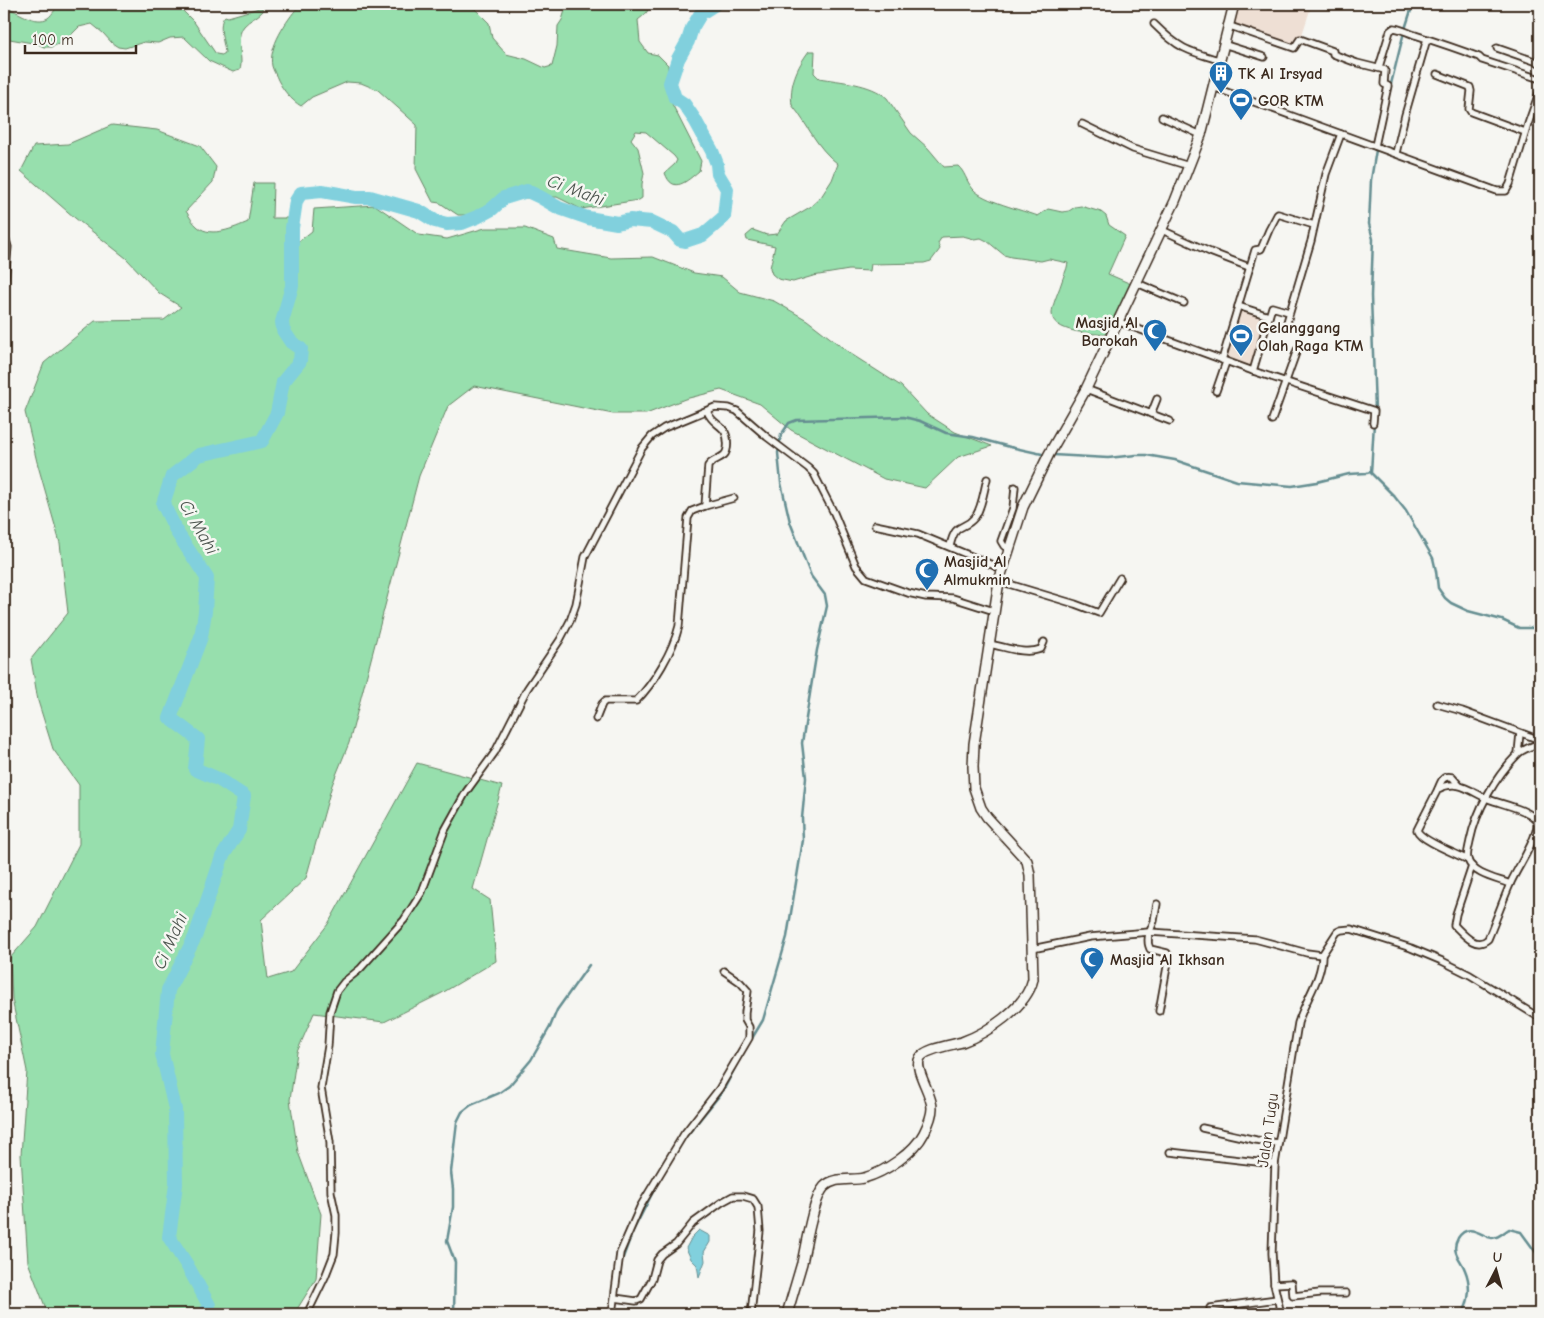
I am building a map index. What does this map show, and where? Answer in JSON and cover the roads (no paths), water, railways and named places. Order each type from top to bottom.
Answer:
[{"type":"main road","points":[[788,1314],[815,1206],[823,1188],[832,1181],[864,1178],[886,1168],[905,1156],[924,1134],[932,1109],[928,1091],[917,1067],[920,1058],[925,1053],[963,1042],[981,1034],[1010,1014],[1032,986],[1030,875],[1027,861],[987,817],[974,788],[974,744],[999,580],[1023,507],[1049,454],[1086,389],[1175,201],[1201,135],[1234,4]]},
{"type":"street","points":[[1154,24],[1180,47],[1219,60]]},
{"type":"street","points":[[1228,25],[1288,47],[1294,48],[1300,40],[1333,51],[1333,54],[1357,63],[1385,70],[1384,84],[1388,86],[1375,146]]},
{"type":"street","points":[[1379,67],[1390,31],[1394,28],[1404,29],[1409,33],[1540,79]]},
{"type":"street","points":[[1396,153],[1427,39]]},
{"type":"street","points":[[1223,44],[1264,57]]},
{"type":"street","points":[[1497,48],[1540,63]]},
{"type":"street","points":[[1437,74],[1470,87],[1469,109],[1471,112],[1525,132]]},
{"type":"street","points":[[1213,87],[1497,191],[1506,191],[1510,184],[1525,132],[1540,90]]},
{"type":"street","points":[[1162,117],[1201,135]]},
{"type":"street","points":[[1082,124],[1133,149],[1189,166]]},
{"type":"street","points":[[1287,322],[1326,174],[1341,134]]},
{"type":"street","points":[[1216,391],[1255,250],[1261,249],[1278,214],[1314,225]]},
{"type":"street","points":[[1162,230],[1249,267]]},
{"type":"street","points":[[4,233],[8,248],[4,292]]},
{"type":"street","points":[[1137,283],[1184,303]]},
{"type":"street","points":[[1238,306],[1269,316]]},
{"type":"street","points":[[1252,371],[1272,307],[1289,312]]},
{"type":"street","points":[[1119,322],[1252,371],[1374,411],[1373,423]]},
{"type":"street","points":[[1272,420],[1297,350]]},
{"type":"street","points":[[1086,389],[1170,421]]},
{"type":"street","points":[[1151,414],[1157,399]]},
{"type":"street","points":[[307,1314],[326,1277],[334,1254],[336,1234],[336,1215],[331,1192],[330,1142],[322,1088],[328,1046],[330,1012],[337,991],[344,982],[360,969],[404,920],[422,892],[445,830],[466,792],[495,752],[527,688],[560,640],[570,621],[576,604],[585,557],[642,448],[652,436],[664,428],[716,407],[738,411],[767,437],[808,468],[821,485],[856,566],[866,578],[908,593],[953,598],[994,611]]},
{"type":"street","points":[[705,506],[708,466],[711,461],[724,455],[728,448],[725,431],[710,419],[707,411]]},
{"type":"street","points":[[950,546],[956,529],[974,518],[978,513],[987,479]]},
{"type":"street","points":[[1009,548],[1004,546],[1001,541],[1013,508],[1015,486]]},
{"type":"street","points":[[596,719],[605,701],[636,701],[668,655],[679,626],[688,518],[692,512],[705,506],[734,498]]},
{"type":"street","points":[[875,525],[918,534],[1002,569]]},
{"type":"street","points":[[999,580],[1099,613],[1120,578]]},
{"type":"street","points":[[989,644],[1034,651],[1041,649],[1044,642]]},
{"type":"street","points":[[1437,704],[1462,711],[1540,742]]},
{"type":"street","points":[[1518,753],[1520,733]]},
{"type":"street","points":[[1468,860],[1472,828],[1486,798],[1518,753],[1540,742]]},
{"type":"street","points":[[1472,866],[1454,925],[1478,944],[1484,943],[1488,939],[1510,884],[1538,824],[1535,818],[1523,811],[1486,798],[1458,785],[1452,777],[1445,777],[1442,778],[1417,830],[1418,834],[1468,860],[1479,872],[1510,884]]},
{"type":"street","points":[[1157,904],[1149,932],[1148,945],[1150,949],[1167,952],[1169,956],[1159,1011]]},
{"type":"street","points":[[1032,949],[1090,937],[1149,932],[1255,938],[1307,953],[1322,955],[1338,932],[1351,929],[1412,948],[1442,961],[1478,980],[1540,1018]]},
{"type":"street","name":"Jalan Tugu","points":[[1281,1314],[1274,1284],[1272,1253],[1275,1164],[1298,1023],[1303,1006],[1322,966],[1322,955]]},
{"type":"street","points":[[612,1314],[620,1254],[640,1207],[684,1134],[719,1089],[749,1038],[749,1027],[745,1020],[748,991],[740,982],[724,971]]},
{"type":"street","points":[[1202,1128],[1278,1143]]},
{"type":"street","points":[[1170,1152],[1275,1164]]},
{"type":"street","points":[[615,1298],[636,1301],[640,1299],[652,1278],[657,1260],[662,1254],[676,1244],[693,1223],[733,1196],[743,1196],[752,1199],[758,1207],[760,1231],[751,1314]]},
{"type":"street","points":[[1274,1284],[1292,1283],[1293,1296],[1320,1293],[1346,1294]]},
{"type":"street","points":[[1210,1308],[1277,1299]]},
{"type":"water","points":[[699,1230],[710,1236],[710,1242],[704,1252],[705,1261],[699,1277],[697,1265],[691,1259],[686,1248],[692,1237]]},
{"type":"waterway","name":"Ci Mahi","points":[[205,1314],[209,1305],[169,1237],[176,1184],[175,1109],[162,1054],[168,990],[195,937],[222,857],[239,830],[244,796],[218,779],[195,769],[198,739],[170,718],[201,637],[207,578],[178,534],[163,504],[172,476],[199,455],[262,441],[277,413],[283,382],[300,361],[301,349],[291,342],[283,330],[282,322],[292,286],[292,228],[296,201],[301,193],[322,191],[356,197],[370,197],[419,211],[435,221],[447,224],[462,223],[477,217],[492,209],[504,198],[527,191],[559,208],[588,218],[617,223],[630,220],[652,222],[673,232],[680,240],[685,241],[703,235],[724,217],[727,189],[718,174],[717,164],[712,151],[684,104],[675,98],[670,83],[692,28],[701,13],[715,4]]},
{"type":"waterway","points":[[1405,29],[1413,4]]},
{"type":"waterway","points":[[1390,88],[1404,32]]},
{"type":"waterway","points":[[1375,410],[1371,296],[1373,239],[1369,224],[1371,180],[1376,150]]},
{"type":"waterway","points":[[751,1040],[763,1020],[787,937],[803,840],[802,818],[806,778],[802,743],[817,650],[827,606],[825,595],[811,576],[790,522],[781,483],[778,453],[781,435],[789,423],[797,420],[904,417],[920,421],[946,433],[973,437],[1042,454]]},
{"type":"waterway","points":[[1374,423],[1371,473],[1406,511],[1433,558],[1438,588],[1445,598],[1468,611],[1502,620],[1519,628],[1540,628]]},
{"type":"waterway","points":[[1053,455],[1108,458],[1146,455],[1175,460],[1237,481],[1292,486],[1349,474],[1370,472]]},
{"type":"waterway","points":[[454,1314],[455,1262],[447,1241],[453,1207],[451,1172],[457,1122],[462,1112],[471,1105],[499,1093],[509,1086],[531,1060],[550,1027],[557,1010],[589,965]]},
{"type":"waterway","points":[[681,1143],[723,1091],[737,1064]]},
{"type":"waterway","points":[[621,1263],[632,1233],[657,1184]]},
{"type":"waterway","points":[[1462,1314],[1467,1304],[1469,1287],[1467,1275],[1455,1247],[1462,1233],[1471,1230],[1495,1238],[1509,1229],[1521,1232],[1540,1258]]},
{"type":"place","name":"TK Al Irsyad","points":[[1221,94]]},
{"type":"place","name":"GOR KTM","points":[[1241,121]]},
{"type":"place","name":"Masjid Al Barokah","points":[[1155,352]]},
{"type":"place","name":"Gelanggang Olah Raga KTM","points":[[1241,357]]},
{"type":"place","name":"Masjid Al Almukmin","points":[[927,591]]},
{"type":"place","name":"Masjid Al Ikhsan","points":[[1092,980]]}]
